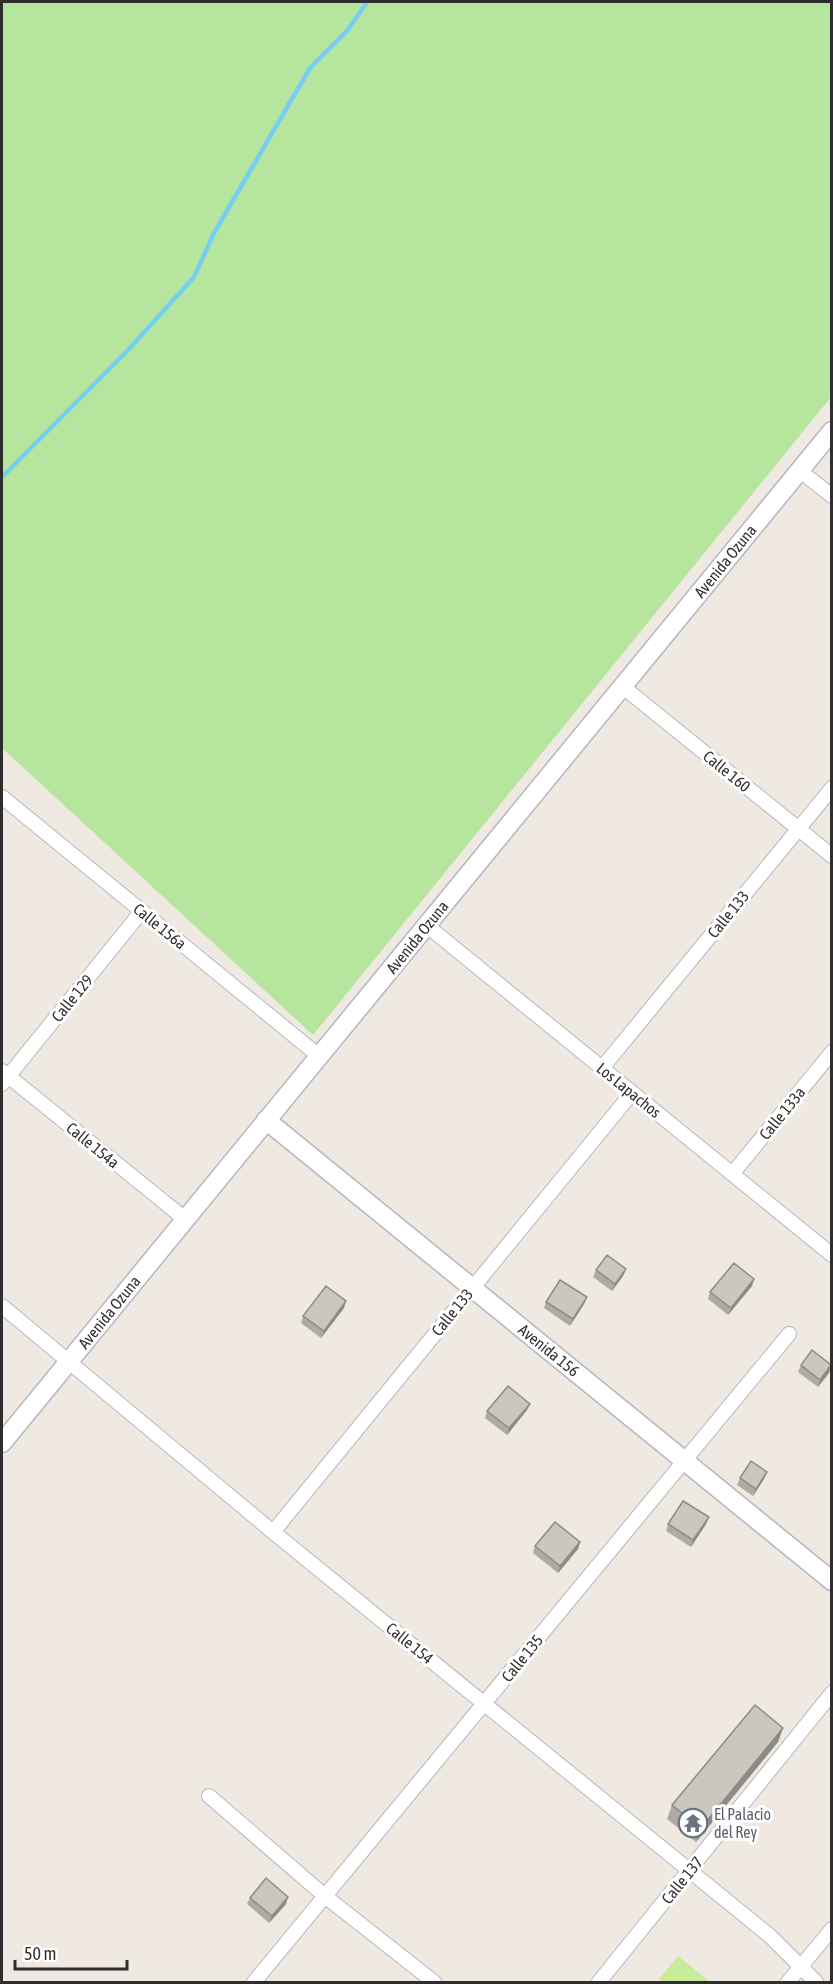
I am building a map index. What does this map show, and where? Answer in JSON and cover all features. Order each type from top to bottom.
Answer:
[{"type":"main road","name":"Avenida Ozuna","points":[[2,1443],[831,430]]},
{"type":"main road","name":"Avenida 156","points":[[266,1120],[831,1581]]},
{"type":"street","points":[[800,470],[831,496]]},
{"type":"street","name":"Calle 160","points":[[622,686],[831,856]]},
{"type":"street","name":"Calle 133","points":[[602,1068],[831,788]]},
{"type":"street","name":"Calle 156a","points":[[2,797],[319,1056]]},
{"type":"street","name":"Calle 129","points":[[4,1077],[142,912]]},
{"type":"street","name":"Los Lapachos","points":[[426,925],[831,1255]]},
{"type":"street","name":"Calle 133a","points":[[732,1174],[831,1052]]},
{"type":"street","name":"Calle 154a","points":[[4,1077],[185,1219]]},
{"type":"street","name":"Calle 133","points":[[273,1532],[632,1093]]},
{"type":"street","name":"Calle 154","points":[[2,1306],[273,1532],[770,1936],[816,1983]]},
{"type":"street","name":"Calle 135","points":[[254,1983],[789,1334]]},
{"type":"street","name":"Calle 137","points":[[599,1983],[831,1693]]},
{"type":"street","points":[[209,1796],[326,1897],[434,1983]]},
{"type":"street","points":[[788,1983],[831,1929]]},
{"type":"green space","points":[[2,2],[831,2],[831,397],[313,1035],[2,748]]},
{"type":"green space","points":[[678,1956],[710,1982],[663,1982],[659,1979]]},
{"type":"building","points":[[607,1255],[626,1269],[615,1284],[596,1270]]},
{"type":"building","points":[[734,1263],[754,1279],[731,1308],[710,1292]]},
{"type":"building","points":[[560,1280],[587,1297],[573,1319],[546,1302]]},
{"type":"building","points":[[326,1286],[346,1301],[324,1331],[303,1316]]},
{"type":"building","points":[[812,1350],[831,1365],[820,1380],[801,1365]]},
{"type":"building","points":[[508,1386],[530,1404],[509,1428],[487,1411]]},
{"type":"building","points":[[751,1461],[767,1472],[756,1489],[740,1478]]},
{"type":"building","points":[[683,1501],[709,1517],[693,1540],[668,1524]]},
{"type":"building","points":[[555,1522],[580,1542],[560,1566],[535,1546]]},
{"type":"building","points":[[755,1705],[783,1728],[701,1828],[672,1805]]},
{"type":"building","points":[[266,1878],[288,1897],[272,1916],[250,1898]]},
{"type":"waterway","points":[[2,477],[129,349],[194,277],[214,233],[310,68],[347,31],[367,2]]},
{"type":"place","name":"El Palacio del Rey","points":[[693,1823]]}]
